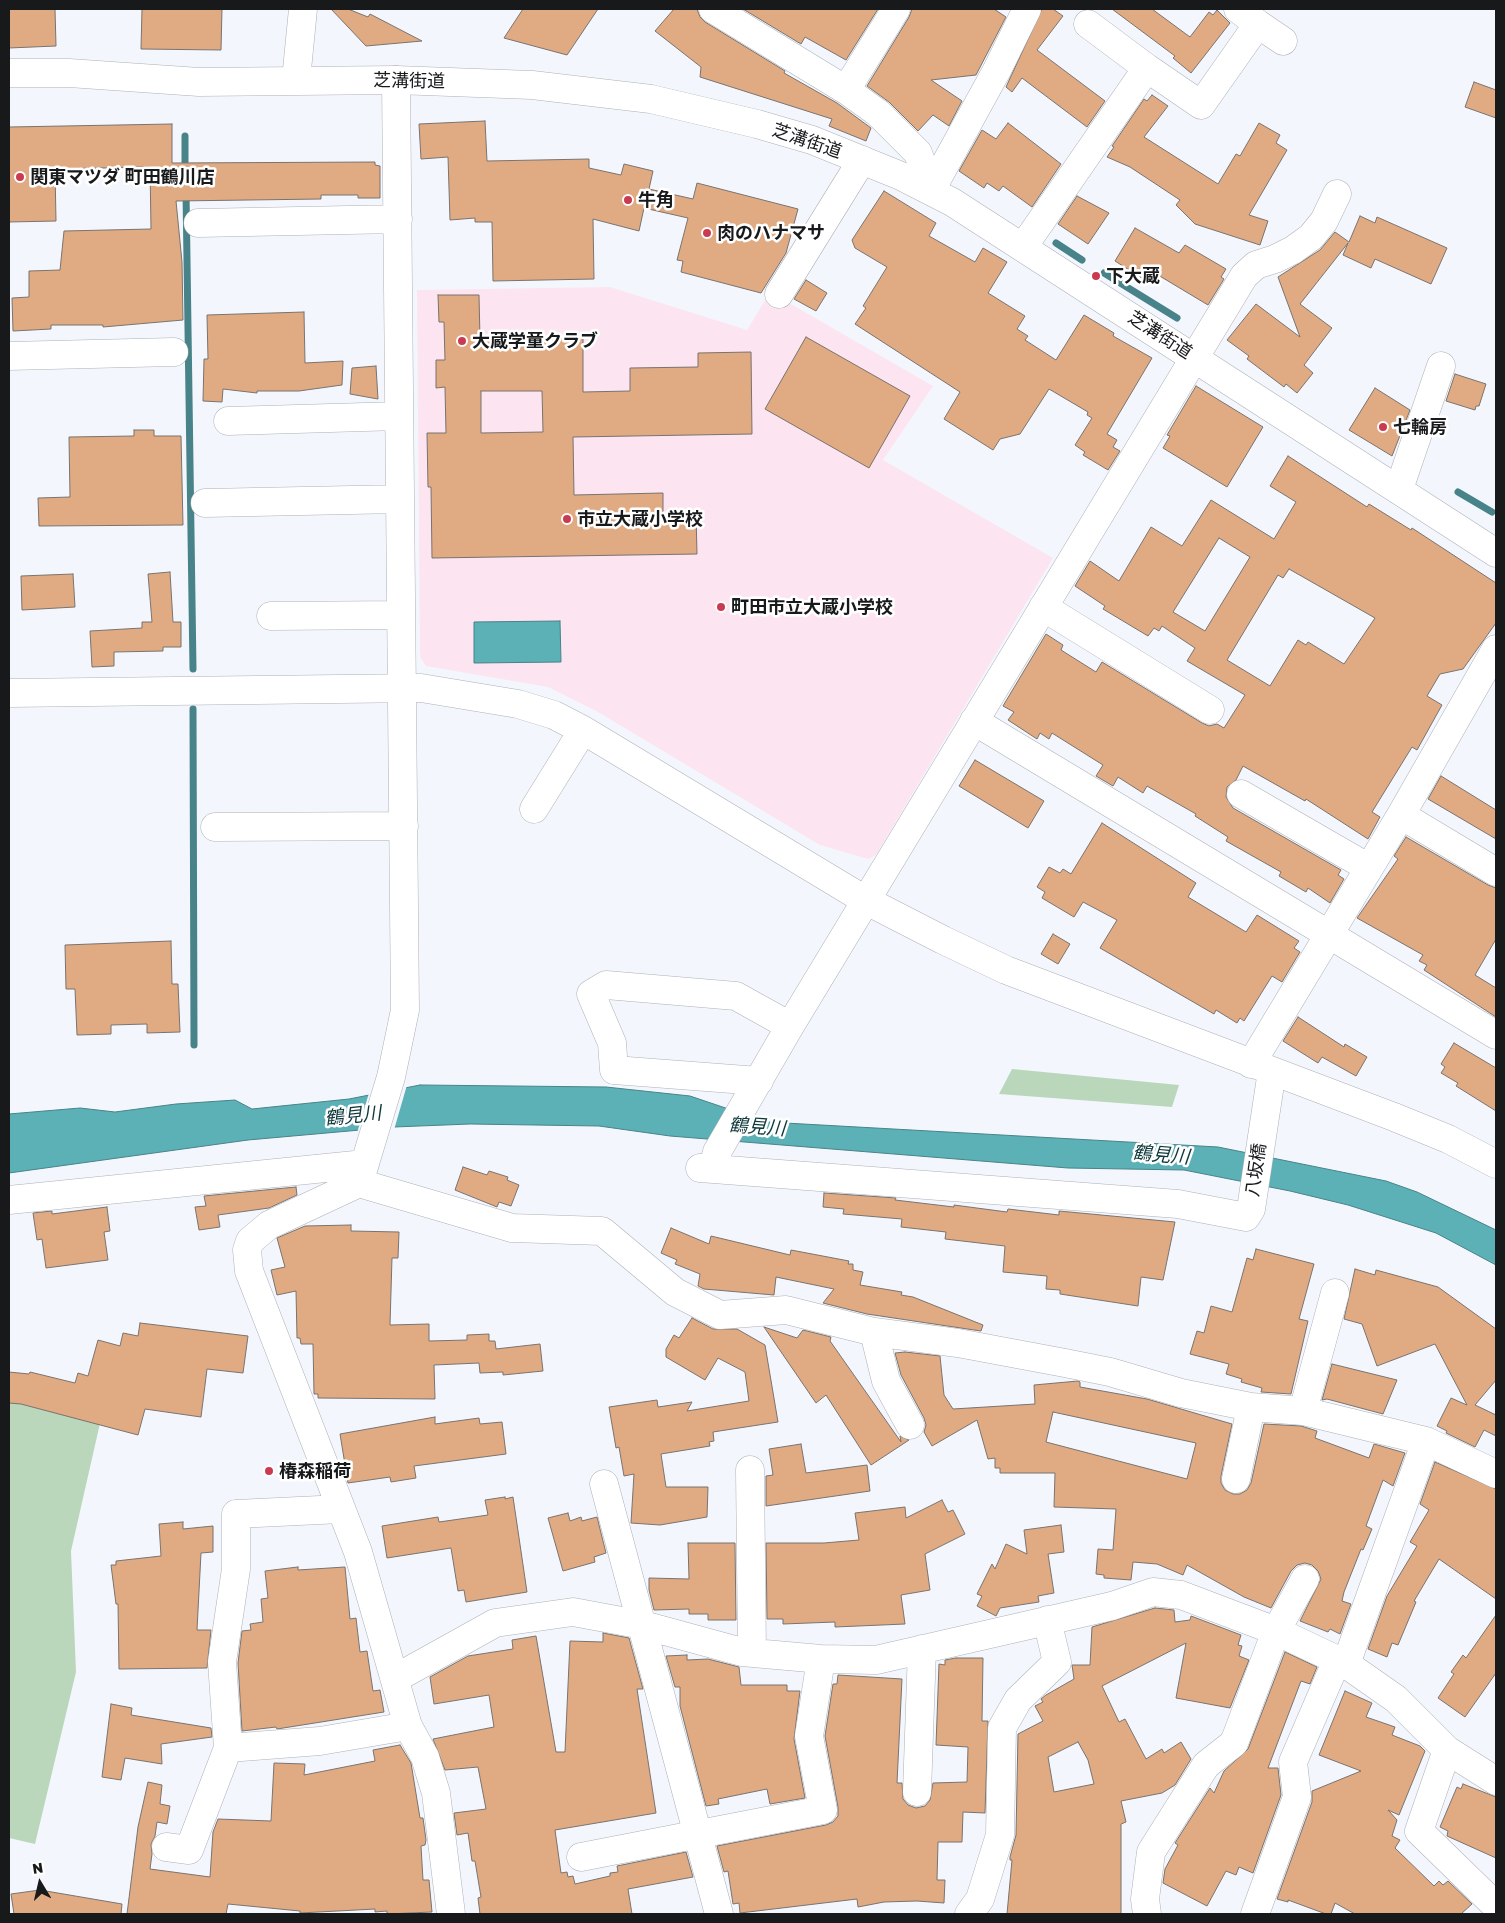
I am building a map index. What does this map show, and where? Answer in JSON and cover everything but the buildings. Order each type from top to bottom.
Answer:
[{"type":"street","points":[[296,80],[303,9]]},
{"type":"street","points":[[713,9],[846,90],[878,113],[918,153],[931,190]]},
{"type":"street","points":[[846,90],[896,9]]},
{"type":"street","points":[[931,190],[997,70],[1027,9]]},
{"type":"street","points":[[1088,24],[1201,105],[1248,16],[1283,42]]},
{"type":"street","points":[[1023,247],[1147,68]]},
{"type":"street","name":"芝溝街道","points":[[9,73],[69,73],[199,82],[396,80],[532,85],[651,99],[757,124],[812,140],[931,190],[1196,358],[1496,553]]},
{"type":"street","points":[[396,80],[405,1010],[391,1077],[364,1167],[269,1226],[250,1241],[247,1250],[249,1271],[358,1552],[396,1678],[408,1726],[425,1757],[436,1793],[451,1914]]},
{"type":"street","points":[[779,294],[862,160]]},
{"type":"street","points":[[790,1026],[736,996],[606,985],[591,994],[612,1043],[614,1070],[756,1085],[865,900],[1196,358],[1244,276],[1256,265],[1275,259],[1293,250],[1311,237],[1324,221],[1337,194]]},
{"type":"street","points":[[198,223],[398,219]]},
{"type":"street","points":[[9,356],[174,352]]},
{"type":"street","points":[[1399,489],[1441,366]]},
{"type":"street","points":[[228,422],[400,416]]},
{"type":"street","points":[[205,503],[400,499]]},
{"type":"street","points":[[1043,606],[1210,710]]},
{"type":"street","points":[[271,616],[402,614]]},
{"type":"street","points":[[1261,1068],[1330,933],[1401,815],[1496,650]]},
{"type":"street","points":[[9,693],[421,688],[518,704],[554,715],[583,730],[865,900],[1006,970],[1448,1139],[1496,1164]]},
{"type":"street","points":[[974,721],[1330,933],[1496,1035]]},
{"type":"street","points":[[534,809],[583,730]]},
{"type":"street","points":[[1241,794],[1368,868]]},
{"type":"street","points":[[1401,815],[1496,872]]},
{"type":"street","points":[[215,827],[404,826]]},
{"type":"street","name":"八坂橋","points":[[756,1085],[709,1166],[1178,1204],[1246,1217],[1251,1209],[1262,1131],[1261,1068]]},
{"type":"street","points":[[9,1200],[364,1167],[512,1228],[602,1231],[674,1292],[720,1315],[786,1310],[874,1332],[958,1343],[1110,1372],[1181,1393],[1251,1408],[1303,1411],[1426,1441],[1496,1474]]},
{"type":"street","points":[[1303,1411],[1335,1293]]},
{"type":"street","points":[[874,1332],[886,1380],[910,1426]]},
{"type":"street","points":[[1236,1479],[1251,1408]]},
{"type":"street","points":[[1255,1914],[1297,1797],[1293,1762],[1342,1662],[1426,1441]]},
{"type":"street","points":[[750,1470],[752,1653]]},
{"type":"street","points":[[604,1484],[719,1914]]},
{"type":"street","points":[[166,1847],[189,1850],[228,1748],[222,1662],[236,1569],[236,1514],[341,1509]]},
{"type":"street","points":[[1147,1914],[1145,1899],[1151,1852],[1206,1765],[1234,1744],[1276,1631],[1305,1579]]},
{"type":"street","points":[[396,1678],[495,1623],[573,1612],[643,1625],[752,1653],[820,1659],[876,1660],[1112,1606],[1153,1592],[1181,1595],[1276,1631],[1342,1662],[1396,1699],[1447,1750],[1496,1781]]},
{"type":"street","points":[[969,1914],[980,1899],[1000,1835],[1002,1728],[1018,1700],[1057,1662],[1047,1620]]},
{"type":"street","points":[[917,1792],[922,1649]]},
{"type":"street","points":[[581,1857],[699,1836],[823,1810],[809,1736],[820,1659]]},
{"type":"street","points":[[228,1748],[320,1741],[408,1726]]},
{"type":"street","points":[[1447,1750],[1419,1831],[1496,1906]]},
{"type":"shaded area","name":"町田市立大蔵小学校","points":[[610,287],[747,330],[770,292],[933,386],[883,460],[1053,558],[876,855],[868,859],[820,845],[598,712],[548,687],[426,666],[420,657],[417,290]]},
{"type":"green space","points":[[1012,1069],[1179,1085],[1172,1107],[999,1094]]},
{"type":"green space","points":[[9,1374],[108,1388],[71,1551],[76,1672],[35,1844],[9,1838]]},
{"type":"water","points":[[560,621],[561,662],[474,663],[474,622]]},
{"type":"water","name":"鶴見川","points":[[420,1085],[606,1087],[690,1096],[767,1122],[1218,1147],[1386,1181],[1417,1192],[1496,1230],[1496,1265],[1436,1233],[1348,1205],[1290,1191],[1184,1170],[1068,1168],[670,1136],[599,1126],[470,1124],[394,1127],[248,1140],[9,1173],[9,1114],[80,1108],[115,1112],[176,1104],[235,1100],[252,1109],[349,1099]]},
{"type":"pier","points":[[407,1085],[394,1130],[357,1133],[369,1093]]},
{"type":"waterway","points":[[185,136],[185,171]]},
{"type":"waterway","points":[[186,192],[193,669]]},
{"type":"waterway","points":[[1056,243],[1082,260]]},
{"type":"waterway","points":[[1104,273],[1177,318]]},
{"type":"waterway","points":[[1458,492],[1492,512]]},
{"type":"waterway","points":[[193,709],[194,1045]]},
{"type":"place","name":"関東マツダ 町田鶴川店","points":[[20,177]]},
{"type":"place","name":"牛角","points":[[628,200]]},
{"type":"place","name":"肉のハナマサ","points":[[707,233]]},
{"type":"place","name":"下大蔵","points":[[1096,276]]},
{"type":"place","name":"大蔵学童クラブ","points":[[462,341]]},
{"type":"place","name":"七輪房","points":[[1383,427]]},
{"type":"place","name":"市立大蔵小学校","points":[[567,519]]},
{"type":"place","name":"町田市立大蔵小学校","points":[[721,607]]},
{"type":"place","name":"椿森稲荷","points":[[269,1471]]}]
